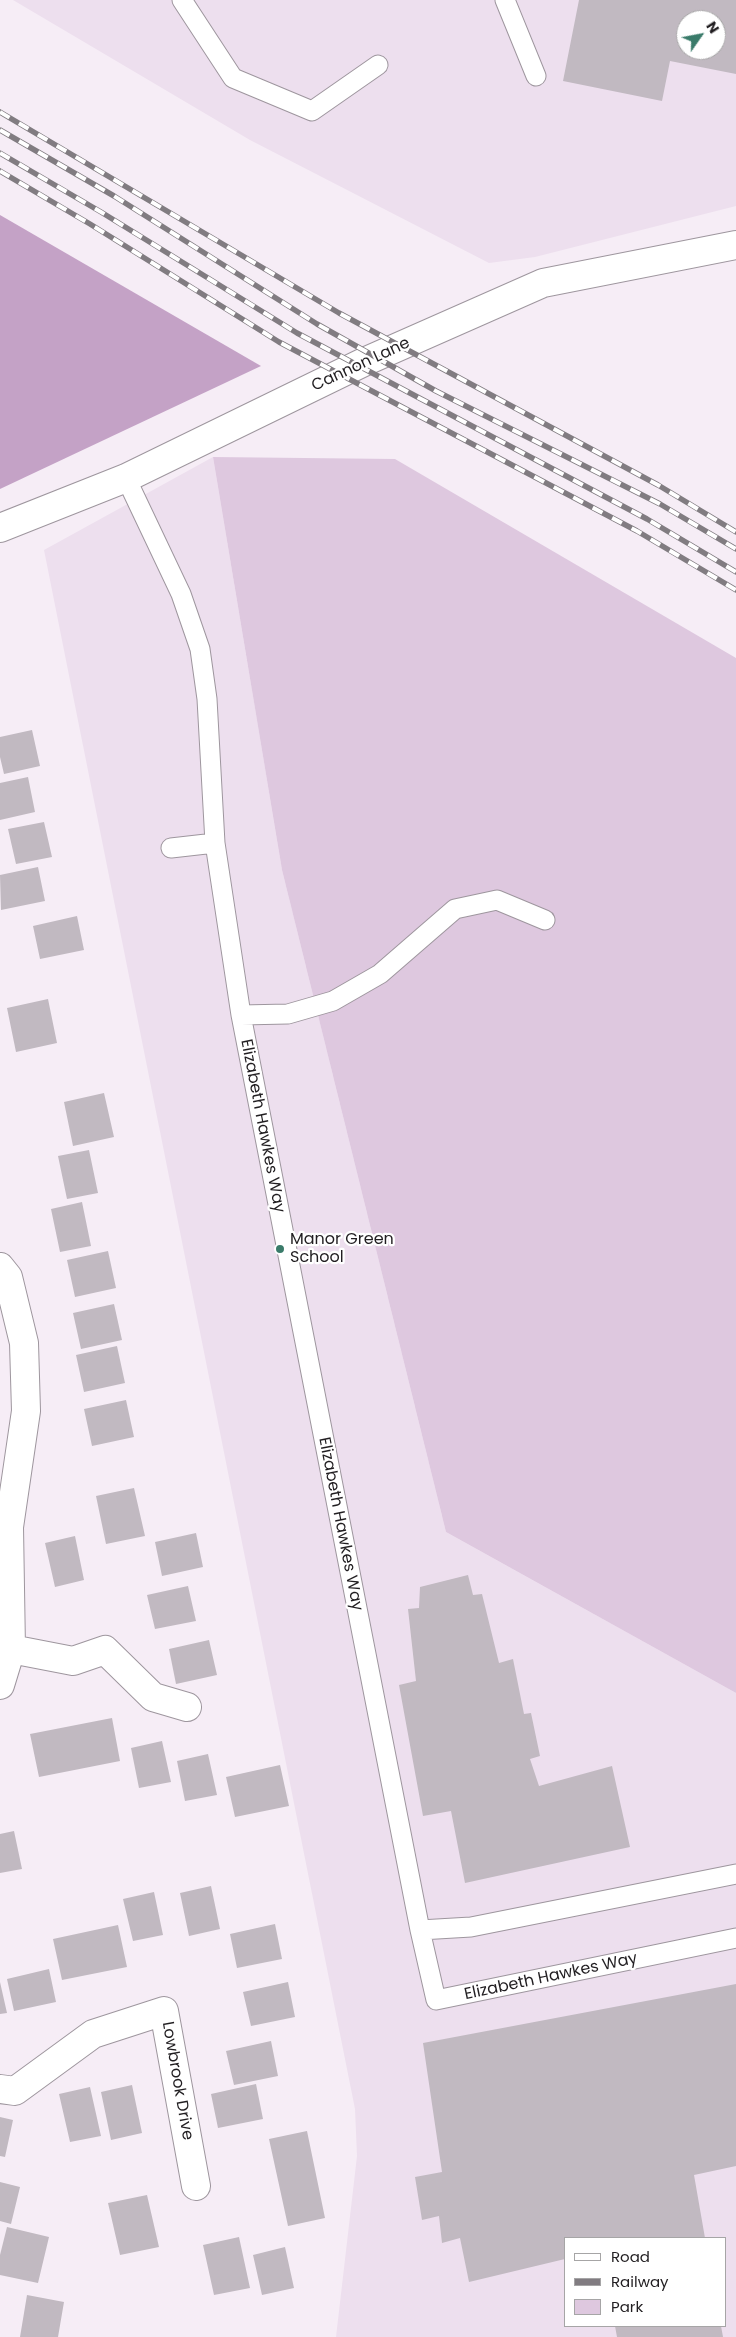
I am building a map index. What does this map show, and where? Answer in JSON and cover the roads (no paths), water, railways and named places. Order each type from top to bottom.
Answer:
[{"type":"street","name":"Cannon Lane","points":[[0,528],[126,478],[364,362],[543,283],[736,244]]},
{"type":"street","points":[[0,1267],[8,1277],[12,1346],[26,1411],[9,1527],[11,1649],[0,1685]]},
{"type":"street","points":[[11,1649],[73,1661],[105,1650],[154,1697],[187,1708]]},
{"type":"street","name":"Lowbrook Drive","points":[[0,2089],[15,2092],[93,2034],[164,2011],[196,2186]]},
{"type":"lane","points":[[182,0],[233,78],[312,111],[378,65]]},
{"type":"lane","points":[[505,0],[536,76]]},
{"type":"lane","name":"Elizabeth Hawkes Way","points":[[126,478],[181,594],[200,649],[207,699],[215,843],[240,1015],[420,1930],[436,2000],[736,1938]]},
{"type":"lane","points":[[172,848],[215,843]]},
{"type":"lane","points":[[240,1015],[288,1014],[333,1001],[380,974],[455,909],[497,900],[545,920]]},
{"type":"lane","points":[[420,1930],[471,1927],[736,1874]]},
{"type":"railway","points":[[0,112],[339,313],[658,485],[736,532]]},
{"type":"railway","points":[[0,130],[114,196],[317,324],[436,391],[660,504],[736,549]]},
{"type":"railway","points":[[0,153],[101,212],[297,333],[647,519],[736,572]]},
{"type":"railway","points":[[0,171],[90,224],[279,342],[637,531],[736,590]]},
{"type":"place","name":"Manor Green School","points":[[280,1249]]}]
